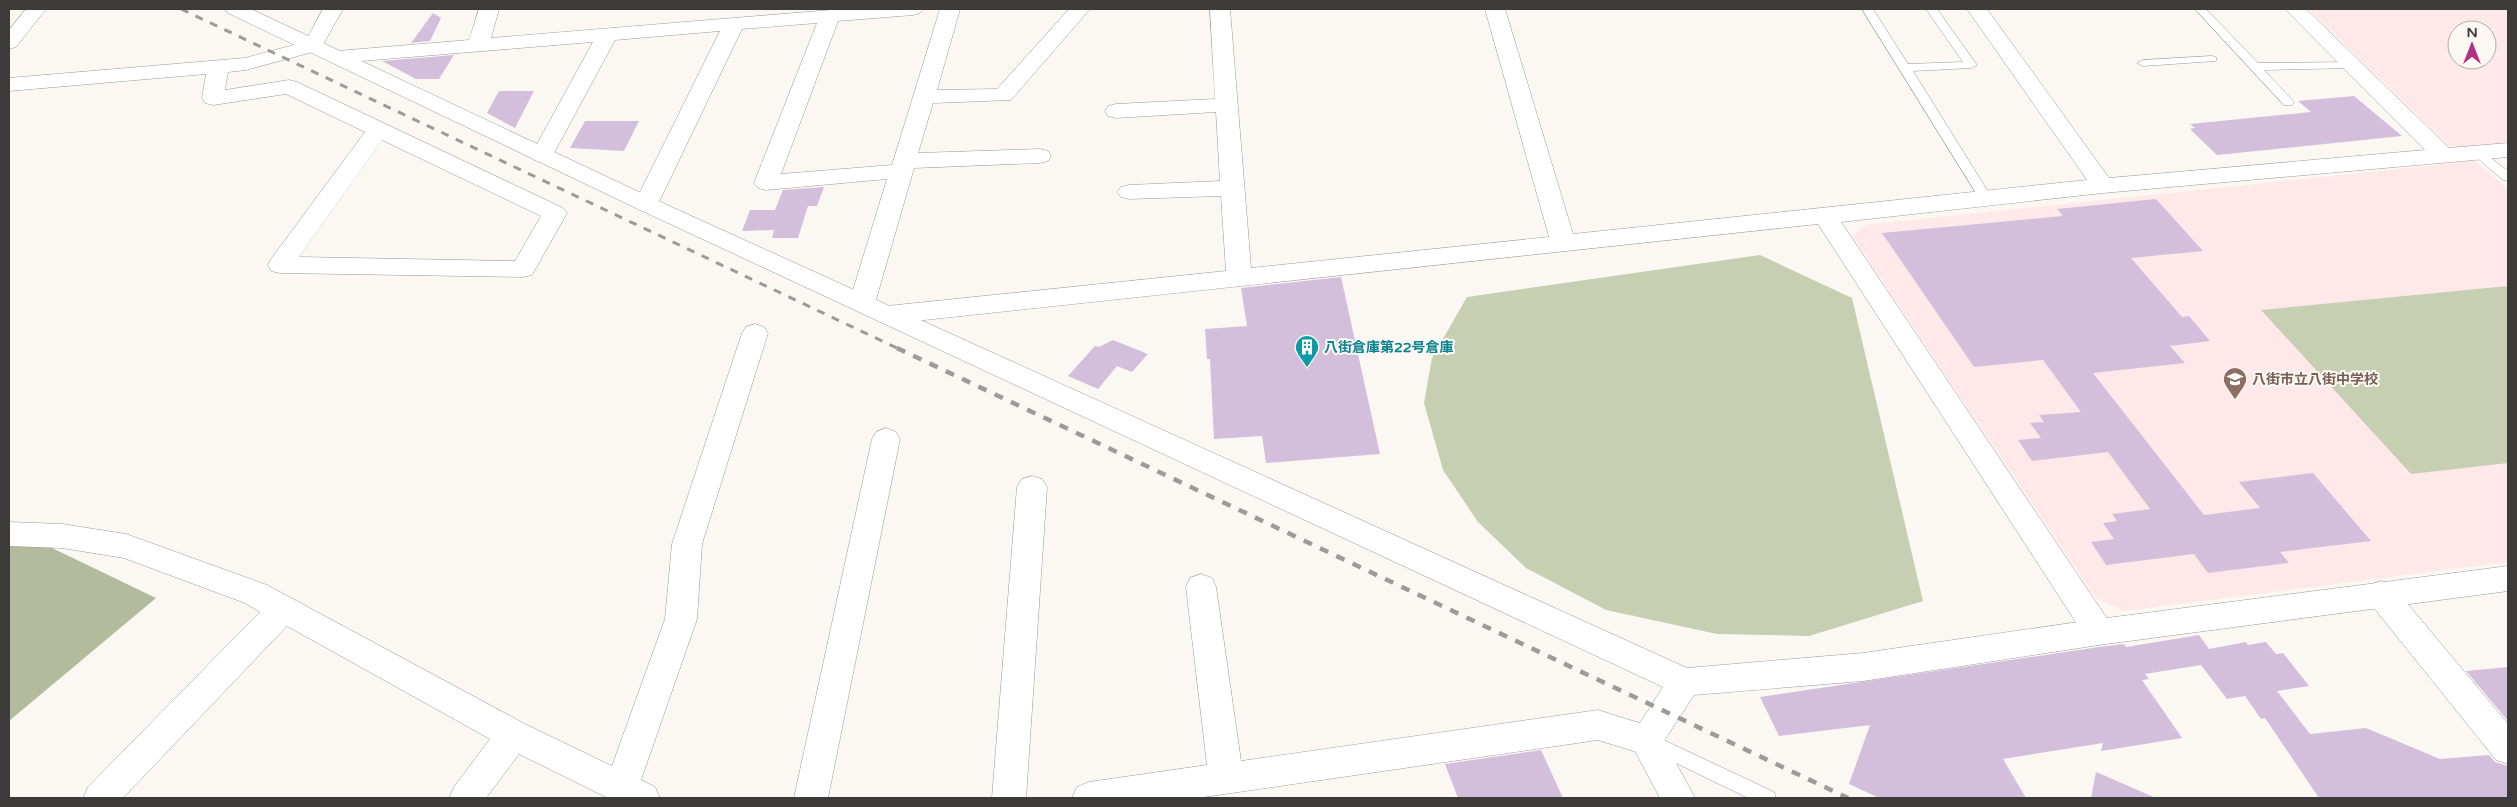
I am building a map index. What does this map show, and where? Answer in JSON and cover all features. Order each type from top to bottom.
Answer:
[{"type":"street","points":[[9,43],[36,9]]},
{"type":"street","points":[[235,9],[646,204],[1685,682],[1863,667],[2099,632],[2380,594],[2508,579]]},
{"type":"street","points":[[9,85],[246,64],[313,46],[332,9]]},
{"type":"street","points":[[478,46],[489,9]]},
{"type":"street","points":[[337,58],[478,46],[621,28],[740,19],[830,16],[913,9]]},
{"type":"street","points":[[862,304],[950,9]]},
{"type":"street","points":[[924,97],[1003,95],[1080,9]]},
{"type":"street","points":[[1220,9],[1238,278]]},
{"type":"street","points":[[1495,9],[1563,243]]},
{"type":"street","points":[[1977,9],[2103,186]]},
{"type":"street","points":[[2295,9],[2444,156]]},
{"type":"street","points":[[830,16],[766,183],[903,166],[1040,156]]},
{"type":"street","points":[[646,204],[740,19]]},
{"type":"street","points":[[542,154],[621,28]]},
{"type":"street","points":[[218,67],[213,98],[289,87],[555,213],[523,269],[280,265],[378,130]]},
{"type":"street","points":[[1116,111],[1227,105]]},
{"type":"street","points":[[887,315],[2103,186],[2508,150]]},
{"type":"street","points":[[1129,192],[1232,188]]},
{"type":"street","points":[[1824,215],[2099,632]]},
{"type":"street","points":[[9,534],[62,536],[126,546],[256,594],[513,736],[632,793],[681,619],[688,544],[755,333]]},
{"type":"street","points":[[811,798],[886,439]]},
{"type":"street","points":[[1009,798],[1032,487]]},
{"type":"street","points":[[1202,587],[1226,778]]},
{"type":"street","points":[[2380,594],[2508,748]]},
{"type":"street","points":[[100,798],[283,609]]},
{"type":"street","points":[[1646,740],[1685,682]]},
{"type":"street","points":[[1089,798],[1598,725],[1646,740],[1678,798]]},
{"type":"street","points":[[466,798],[513,736]]},
{"type":"lane","points":[[1868,9],[1879,9]]},
{"type":"lane","points":[[1868,9],[1986,198]]},
{"type":"lane","points":[[1905,68],[1971,65],[1932,9]]},
{"type":"lane","points":[[2200,9],[2288,102]]},
{"type":"lane","points":[[2143,63],[2212,59]]},
{"type":"lane","points":[[2255,67],[2352,65]]},
{"type":"lane","points":[[2479,153],[2508,177]]},
{"type":"lane","points":[[1646,740],[1767,798]]},
{"type":"shaded area","points":[[2309,9],[2508,9],[2508,145],[2465,150],[2447,144]]},
{"type":"shaded area","name":"八街市立八街中学校","points":[[2475,161],[2508,189],[2508,562],[2124,611],[2096,598],[1853,237],[1864,225]]},
{"type":"green space","points":[[1760,255],[1852,298],[1923,601],[1809,636],[1717,634],[1606,610],[1526,568],[1478,522],[1443,470],[1424,403],[1432,358],[1467,297]]},
{"type":"green space","points":[[2508,286],[2508,463],[2411,474],[2261,310]]},
{"type":"green space","points":[[9,546],[50,547],[156,598],[9,721]]},
{"type":"building","points":[[433,13],[441,18],[430,41],[411,43]]},
{"type":"building","points":[[454,55],[439,79],[416,79],[382,61]]},
{"type":"building","points":[[499,91],[534,91],[515,128],[487,113]]},
{"type":"building","points":[[2354,96],[2402,136],[2217,155],[2190,129],[2195,128],[2190,124],[2311,112],[2298,101]]},
{"type":"building","points":[[585,121],[639,121],[624,151],[570,148]]},
{"type":"building","points":[[824,187],[817,206],[808,206],[798,238],[772,238],[774,230],[742,231],[750,210],[775,210],[783,190]]},
{"type":"building","points":[[2156,199],[2203,251],[2131,258],[2182,317],[2189,316],[2210,341],[2170,346],[2185,363],[2093,373],[2204,515],[2260,508],[2239,482],[2313,473],[2371,541],[2280,552],[2289,563],[2208,573],[2194,554],[2106,565],[2091,542],[2114,539],[2103,523],[2117,521],[2112,514],[2150,509],[2108,452],[2032,461],[2018,440],[2041,438],[2030,423],[2044,422],[2039,415],[2081,412],[2043,360],[1974,367],[1882,233],[2063,216],[2057,209]]},
{"type":"building","name":"八街倉庫第22号倉庫","points":[[1341,277],[1380,454],[1266,463],[1262,436],[1214,439],[1210,359],[1207,359],[1205,329],[1247,326],[1241,288]]},
{"type":"building","points":[[1113,340],[1148,354],[1132,372],[1117,366],[1098,389],[1068,376],[1095,346],[1099,347]]},
{"type":"building","points":[[2199,635],[2209,649],[2246,642],[2248,645],[2266,642],[2276,654],[2283,653],[2309,686],[2277,691],[2310,734],[2366,728],[2440,759],[2489,755],[2495,762],[2508,766],[2508,798],[2319,798],[2265,718],[2261,719],[2245,696],[2227,699],[2201,665],[2145,674],[2149,679],[2142,680],[2182,738],[2101,751],[2103,743],[2003,759],[2026,798],[1879,798],[1849,784],[1870,725],[1779,736],[1760,697],[2099,647],[2124,644],[2126,647]]},
{"type":"building","points":[[2508,667],[2508,721],[2466,671]]},
{"type":"building","points":[[1541,750],[1563,798],[1458,798],[1445,764]]},
{"type":"building","points":[[2096,772],[2156,798],[2091,798]]},
{"type":"railway","points":[[181,9],[899,349]]},
{"type":"railway","points":[[897,348],[1848,798]]},
{"type":"place","name":"八街倉庫第22号倉庫","points":[[1307,368]]},
{"type":"place","name":"八街市立八街中学校","points":[[2235,400]]}]
